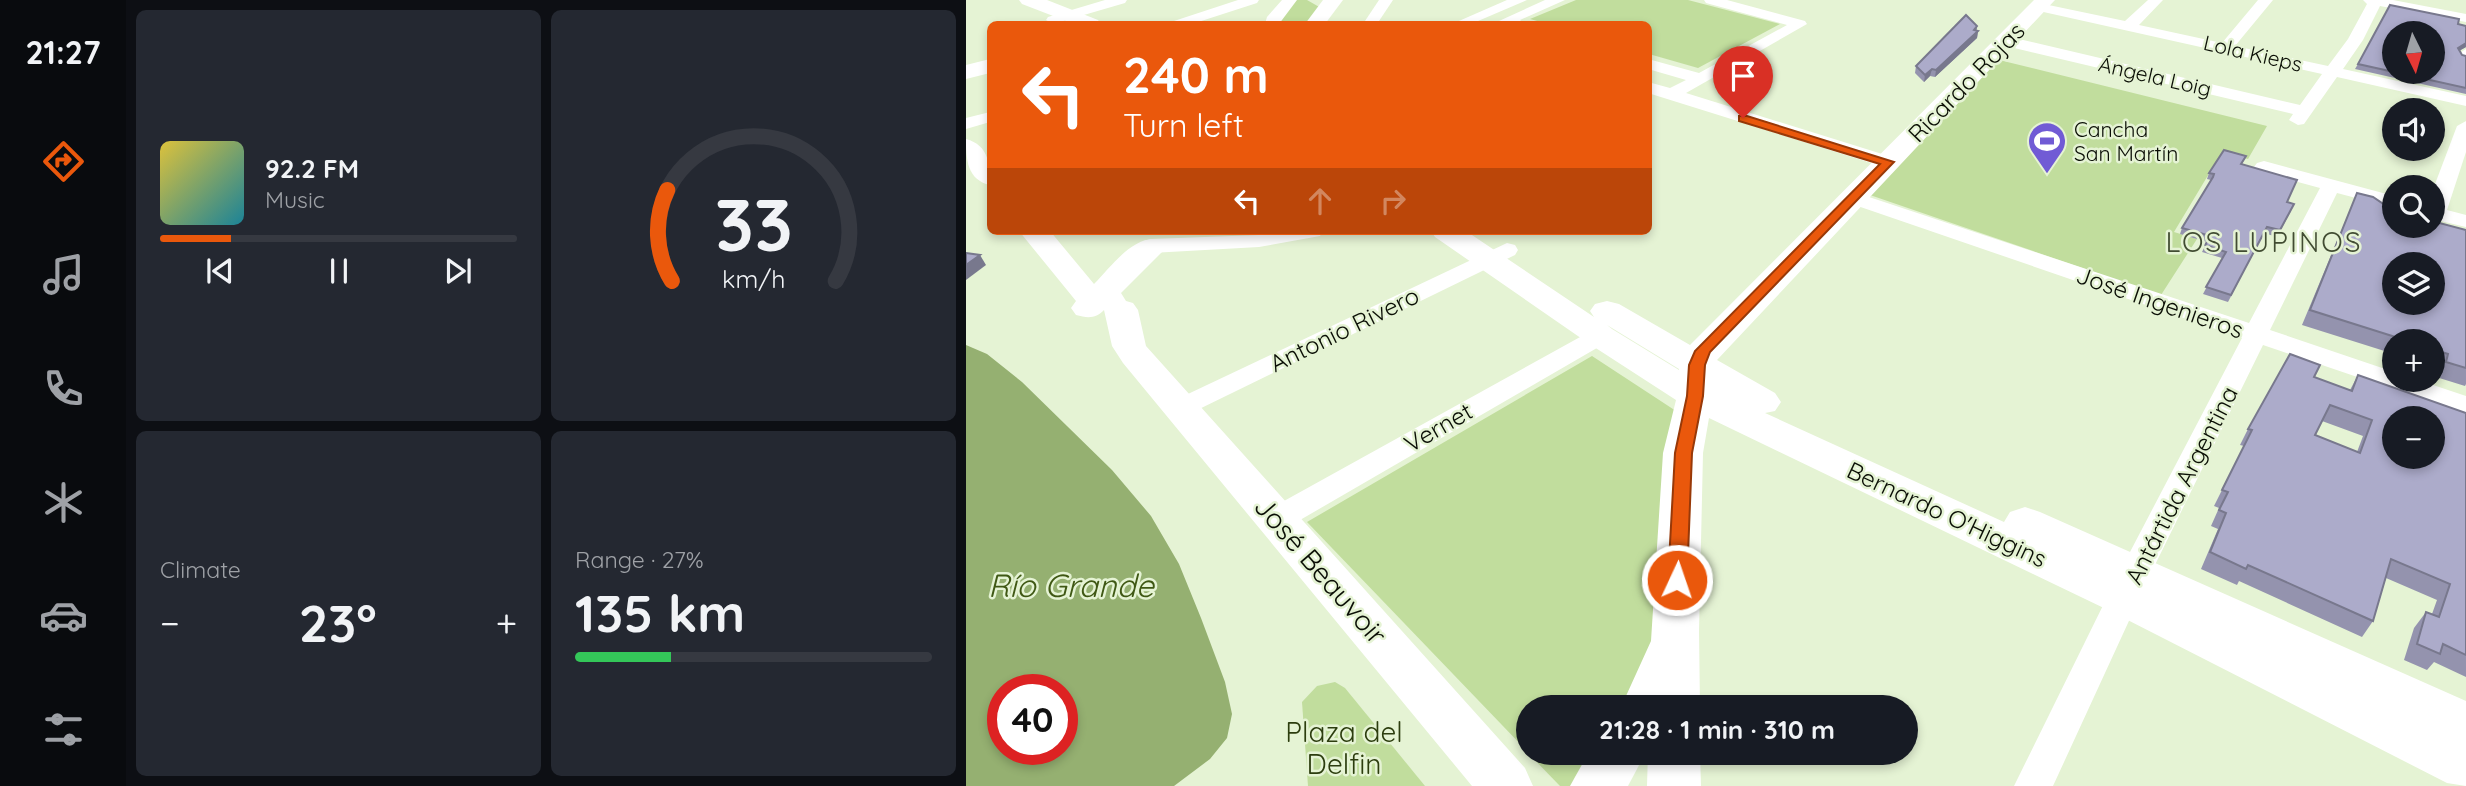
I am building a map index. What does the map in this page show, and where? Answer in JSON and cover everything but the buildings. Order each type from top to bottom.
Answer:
[{"type":"street","points":[[1003,0],[1061,20],[1120,0]]},
{"type":"street","points":[[1029,0],[1061,20]]},
{"type":"street","points":[[1188,21],[1252,0]]},
{"type":"street","points":[[1272,21],[1290,0]]},
{"type":"street","points":[[1372,21],[1386,0]]},
{"type":"street","points":[[1467,21],[1520,0]]},
{"type":"street","points":[[1514,21],[1558,0]]},
{"type":"street","points":[[1671,95],[1801,24],[1711,0]]},
{"type":"street","points":[[2129,26],[2156,0]]},
{"type":"street","points":[[2226,47],[2266,0]]},
{"type":"street","points":[[2332,71],[2355,40],[2374,0],[2466,18]]},
{"type":"street","name":"Lola Kieps","points":[[2042,4],[2466,102]]},
{"type":"street","name":"Ricardo Rojas","points":[[1675,695],[1675,631],[1683,453],[1703,351],[2042,4]]},
{"type":"street","points":[[1318,21],[1331,6]]},
{"type":"street","name":"Ángela Loig","points":[[2006,41],[2301,115],[2332,71]]},
{"type":"street","points":[[966,66],[987,61]]},
{"type":"street","points":[[1652,65],[1701,79]]},
{"type":"street","points":[[966,72],[987,67]]},
{"type":"street","points":[[1652,88],[1888,162]]},
{"type":"street","points":[[966,124],[987,118]]},
{"type":"street","points":[[2445,182],[2466,126]]},
{"type":"street","points":[[966,147],[987,173]]},
{"type":"street","points":[[2264,167],[2382,199]]},
{"type":"street","points":[[966,176],[987,200]]},
{"type":"street","name":"Antártida Argentina","points":[[2033,786],[2129,585],[2258,335],[2331,185]]},
{"type":"street","name":"José Ingenieros","points":[[1853,198],[2466,405]]},
{"type":"street","points":[[2445,215],[2466,221]]},
{"type":"street","name":"José Beauvoir","points":[[1019,235],[1101,307],[1109,341],[1135,355],[1506,786]]},
{"type":"street","name":"José Beauvoir","points":[[1037,235],[1086,294],[1101,307]]},
{"type":"street","points":[[1101,307],[1157,238],[1259,241],[1291,235]]},
{"type":"street","name":"Bernardo O'Higgins","points":[[1457,235],[1490,247],[1696,380]]},
{"type":"street","name":"Bernardo O'Higgins","points":[[1490,247],[1600,336],[2129,585],[2466,765]]},
{"type":"street","name":"Antonio Rivero","points":[[1180,408],[1490,247]]},
{"type":"street","name":"Vernet","points":[[1277,519],[1600,336]]},
{"type":"street","name":"Bernardo O'Higgins","points":[[2129,585],[2466,725]]},
{"type":"street","name":"Ricardo Rojas","points":[[1651,695],[1675,631]]},
{"type":"street","points":[[1597,786],[1611,765]]},
{"type":"street","points":[[1674,765],[1674,786]]},
{"type":"green space","points":[[1294,0],[1307,0],[1321,8],[1310,21],[1278,20]]},
{"type":"green space","points":[[1576,0],[1688,0],[1780,24],[1698,68],[1652,55],[1652,21],[1530,19]]},
{"type":"green space","name":"Cancha San Martín","points":[[1995,59],[2267,126],[2248,159],[2222,152],[2174,232],[2197,239],[2161,295],[1870,195]]},
{"type":"green space","points":[[1592,356],[1676,411],[1649,677],[1638,695],[1516,695],[1516,740],[1307,522]]},
{"type":"green space","name":"Plaza del Delfin","points":[[1335,682],[1345,688],[1425,786],[1308,786],[1302,702],[1317,686]]},
{"type":"green space","points":[[1540,765],[1592,765],[1575,786],[1560,786]]},
{"type":"water","name":"Río Grande","points":[[966,345],[987,354],[1022,382],[1112,470],[1151,516],[1179,564],[1225,682],[1232,714],[1227,738],[1210,759],[1174,786],[966,786]]},
{"type":"place","name":"Cancha San Martín","points":[[2047,175]]},
{"type":"district","name":"LOS LUPINOS","points":[[2264,241]]},
{"type":"route","points":[[1677,580],[1683,453],[1695,396],[1697,365],[1703,351],[1888,162],[1743,118]]}]
